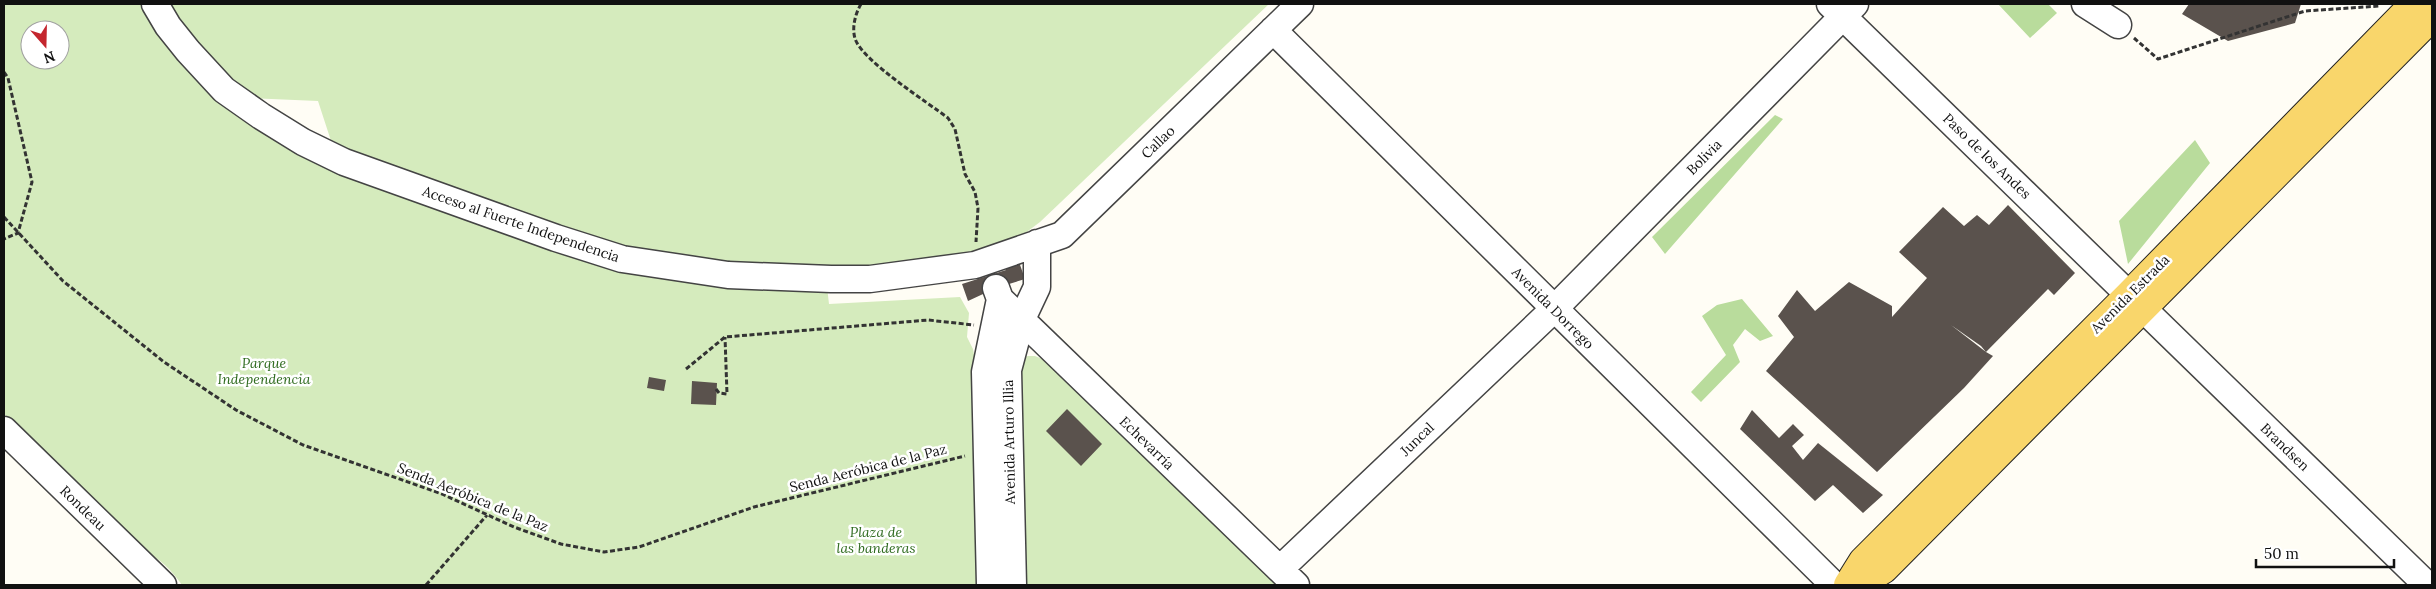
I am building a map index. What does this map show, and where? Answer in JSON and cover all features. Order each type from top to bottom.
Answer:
[{"type":"main road","name":"Avenida Estrada","points":[[1858,585],[1884,568],[2136,302],[2414,15]]},
{"type":"main road","name":"Avenida Estrada","points":[[1848,585],[1863,561],[2136,302]]},
{"type":"street","name":"Acceso al Fuerte Independencia","points":[[155,4],[168,26],[188,51],[224,90],[303,142],[344,162],[556,238],[631,261],[728,275],[776,279],[990,278],[1037,243]]},
{"type":"street","name":"Callao","points":[[1037,243],[1062,235],[1300,4]]},
{"type":"street","points":[[2085,4],[2118,26]]},
{"type":"street","name":"Paso de los Andes","points":[[1843,8],[2136,302]]},
{"type":"street","name":"Bolivia","points":[[1553,310],[1843,8]]},
{"type":"street","name":"Avenida Dorrego","points":[[1273,30],[1553,310],[1834,585]]},
{"type":"street","name":"Avenida Arturo Illia","points":[[1013,585],[1008,370],[1021,321],[1037,287],[1037,243]]},
{"type":"street","name":"Echevarría","points":[[990,278],[1021,321],[1288,577]]},
{"type":"street","name":"Avenida Arturo Illia","points":[[990,278],[985,372],[990,585]]},
{"type":"street","name":"Brandsen","points":[[2136,302],[2424,579]]},
{"type":"street","name":"Juncal","points":[[1288,577],[1553,310]]},
{"type":"street","name":"Rondeau","points":[[4,430],[155,582]]},
{"type":"path","points":[[860,4],[853,29],[856,42],[878,66],[948,118],[955,129],[965,174],[975,192],[990,278]]},
{"type":"path","points":[[2118,26],[2158,59],[2305,11],[2414,15]]},
{"type":"path","points":[[4,72],[8,78],[32,182],[18,233],[4,239]]},
{"type":"path","name":"Senda Aeróbica de la Paz","points":[[4,217],[64,281],[164,362],[236,410],[302,445],[442,494],[561,544],[604,552],[639,547],[754,508],[973,454]]},
{"type":"path","points":[[686,369],[725,337],[928,320],[977,326]]},
{"type":"path","points":[[716,389],[720,393],[727,394],[725,337]]},
{"type":"path","points":[[426,585],[487,514]]},
{"type":"green space","name":"Parque Independencia","points":[[4,4],[145,4],[178,55],[207,92],[253,124],[469,220],[827,287],[829,304],[960,297],[969,313],[967,337],[973,349],[976,366],[980,585],[182,585],[165,565],[155,557],[143,552],[4,414]]},
{"type":"green space","points":[[163,4],[1269,4],[1040,222],[1012,243],[908,269],[744,267],[628,251],[333,147],[318,101],[249,98],[218,74]]},
{"type":"green space","points":[[1998,4],[2048,4],[2057,13],[2030,38]]},
{"type":"green space","points":[[1775,115],[1783,119],[1665,254],[1652,237]]},
{"type":"green space","points":[[2195,140],[2210,163],[2128,264],[2119,221]]},
{"type":"green space","points":[[1742,299],[1773,336],[1760,341],[1745,329],[1733,345],[1740,362],[1701,402],[1691,392],[1726,355],[1702,316],[1717,305]]},
{"type":"green space","points":[[1035,356],[1045,360],[1279,585],[1021,585],[1017,364],[1022,358]]},
{"type":"building","points":[[2189,4],[2301,4],[2295,23],[2228,41],[2182,14]]},
{"type":"building","points":[[2008,205],[2075,273],[2054,295],[2048,289],[1986,352],[1993,356],[1964,388],[1877,472],[1766,371],[1794,337],[1778,316],[1797,290],[1815,311],[1849,282],[1892,306],[1892,317],[1927,278],[1899,252],[1943,207],[1964,226],[1977,215],[1989,225]],"holes":[[[1951,325],[1981,346],[1986,352]]]},
{"type":"building","points":[[1019,262],[1025,279],[996,288],[968,301],[962,284],[1006,270],[1005,268]]},
{"type":"building","points":[[649,377],[666,380],[664,391],[647,388]]},
{"type":"building","points":[[692,381],[717,383],[716,405],[691,404]]},
{"type":"building","points":[[1067,409],[1102,444],[1081,466],[1046,431]]},
{"type":"building","points":[[1752,410],[1779,438],[1793,424],[1804,435],[1792,446],[1803,460],[1818,443],[1883,495],[1863,513],[1833,485],[1815,501],[1740,429]]},
{"type":"park label","name":"Plaza de las banderas","points":[[876,540]]}]
